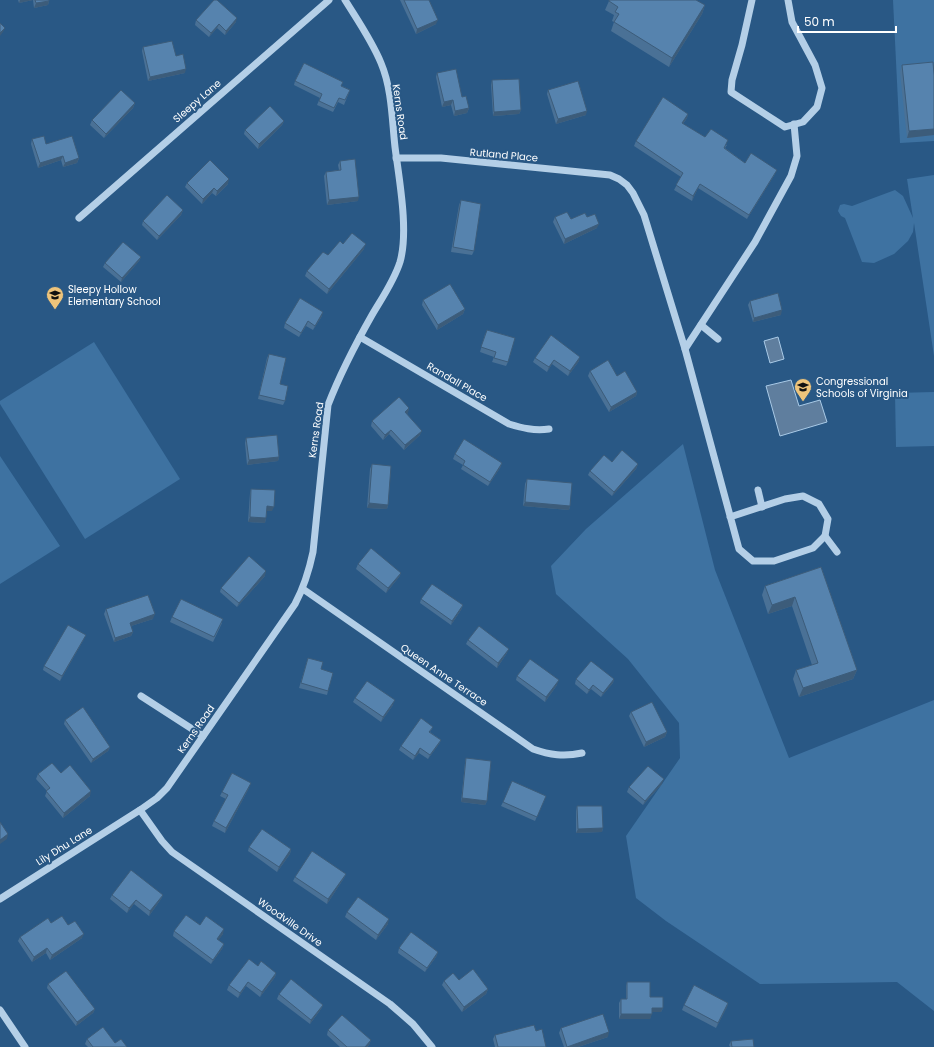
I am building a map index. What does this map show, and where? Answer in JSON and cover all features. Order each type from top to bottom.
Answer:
[{"type":"street","name":"Sleepy Lane","points":[[78,218],[329,0]]},
{"type":"street","name":"Kerns Road","points":[[140,810],[157,798],[167,788],[295,604],[303,589],[313,552],[328,405],[335,387],[360,337],[391,282],[400,262],[403,245],[402,209],[388,90],[382,64],[345,0]]},
{"type":"street","points":[[752,0],[742,45],[732,80],[731,92],[785,127],[803,122],[817,107],[822,88],[815,64],[792,22],[788,0]]},
{"type":"street","points":[[730,517],[785,499],[803,496],[819,504],[828,520],[825,536],[813,548],[774,561],[753,561],[739,549],[730,517],[685,349],[755,242],[791,176],[796,156],[794,124]]},
{"type":"street","name":"Rutland Place","points":[[396,158],[441,158],[610,175],[619,179],[633,192],[644,215],[685,349]]},
{"type":"street","points":[[701,325],[718,339]]},
{"type":"street","name":"Randall Place","points":[[360,337],[509,424],[524,429],[549,429]]},
{"type":"street","points":[[758,490],[762,507]]},
{"type":"street","points":[[825,536],[837,552]]},
{"type":"street","name":"Queen Anne Terrace","points":[[303,589],[533,749],[559,756],[582,753]]},
{"type":"street","points":[[141,696],[203,736]]},
{"type":"street","name":"Lily Dhu Lane","points":[[0,899],[140,810]]},
{"type":"street","name":"Woodville Drive","points":[[140,810],[162,841],[172,852],[390,1004],[414,1024],[432,1047]]},
{"type":"street","points":[[0,1010],[25,1047]]},
{"type":"shaded area","points":[[893,0],[934,0],[934,141],[900,143]]},
{"type":"shaded area","points":[[934,175],[934,356],[914,223],[913,232],[908,241],[894,254],[874,263],[862,262],[845,218],[841,216],[838,211],[840,205],[844,204],[852,206],[895,190],[903,196],[913,218],[907,179]]},
{"type":"shaded area","points":[[778,337],[784,359],[770,363],[764,341]]},
{"type":"shaded area","points":[[94,342],[180,479],[85,539],[0,404],[0,401]]},
{"type":"shaded area","points":[[791,380],[799,406],[820,400],[827,422],[780,436],[766,386]]},
{"type":"shaded area","points":[[934,392],[934,446],[896,447],[895,393]]},
{"type":"shaded area","points":[[683,444],[715,570],[789,758],[934,700],[934,1011],[897,982],[760,984],[666,921],[636,898],[626,836],[680,758],[679,723],[628,659],[556,594],[551,566],[586,529]]},
{"type":"shaded area","points":[[0,456],[60,546],[0,584]]},
{"type":"building","points":[[35,0],[49,0],[49,1],[36,3]]},
{"type":"building","points":[[214,0],[217,0],[237,18],[226,31],[219,24],[211,33],[196,20]]},
{"type":"building","points":[[404,0],[429,0],[438,20],[417,29]]},
{"type":"building","points":[[609,0],[696,0],[705,5],[672,58],[614,22],[619,14],[615,12],[618,7]]},
{"type":"building","points":[[0,23],[5,28],[0,33]]},
{"type":"building","points":[[172,41],[176,56],[183,54],[186,69],[150,77],[143,47]]},
{"type":"building","points":[[933,62],[934,129],[909,131],[902,65]]},
{"type":"building","points":[[304,63],[343,82],[341,86],[350,90],[345,100],[339,98],[334,108],[319,101],[322,94],[295,81]]},
{"type":"building","points":[[456,69],[462,97],[466,96],[469,108],[455,111],[453,100],[444,102],[437,73]]},
{"type":"building","points":[[519,79],[521,110],[494,112],[492,80]]},
{"type":"building","points":[[578,81],[587,111],[558,119],[548,90]]},
{"type":"building","points":[[121,90],[135,103],[106,134],[92,120]]},
{"type":"building","points":[[663,97],[688,114],[682,123],[705,137],[711,129],[728,140],[724,148],[745,163],[751,153],[777,170],[749,215],[700,184],[693,196],[676,185],[683,173],[636,141]]},
{"type":"building","points":[[270,106],[284,121],[259,144],[245,130]]},
{"type":"building","points":[[44,136],[46,144],[72,136],[79,158],[65,163],[63,156],[40,163],[32,139]]},
{"type":"building","points":[[355,159],[359,197],[329,200],[326,172],[341,170],[340,161]]},
{"type":"building","points":[[210,160],[229,179],[217,191],[214,188],[203,199],[187,183]]},
{"type":"building","points":[[167,195],[183,210],[159,236],[143,221]]},
{"type":"building","points":[[461,200],[481,204],[474,251],[453,247]]},
{"type":"building","points":[[567,212],[571,219],[585,213],[587,217],[595,214],[599,224],[565,239],[555,217]]},
{"type":"building","points":[[352,233],[366,244],[329,289],[307,271],[323,252],[328,255],[340,241],[343,244]]},
{"type":"building","points":[[123,242],[141,257],[122,278],[105,263]]},
{"type":"building","points":[[450,284],[465,309],[438,325],[423,300]]},
{"type":"building","points":[[778,293],[782,310],[754,318],[750,301]]},
{"type":"building","points":[[300,298],[323,312],[315,326],[308,321],[301,333],[285,323]]},
{"type":"building","points":[[487,330],[515,338],[508,362],[494,358],[496,352],[481,347]]},
{"type":"building","points":[[551,335],[580,357],[570,371],[554,360],[549,367],[535,358]]},
{"type":"building","points":[[269,354],[286,358],[280,384],[288,386],[285,401],[259,395]]},
{"type":"building","points":[[608,360],[617,376],[625,371],[637,392],[611,407],[590,371]]},
{"type":"building","points":[[399,397],[409,408],[405,412],[422,431],[405,445],[391,430],[385,435],[372,421]]},
{"type":"building","points":[[277,435],[279,457],[249,460],[246,438]]},
{"type":"building","points":[[464,439],[502,463],[490,482],[463,465],[465,461],[455,454]]},
{"type":"building","points":[[622,450],[638,464],[614,492],[590,471],[604,455],[612,462]]},
{"type":"building","points":[[372,464],[391,466],[388,505],[369,503]]},
{"type":"building","points":[[527,479],[572,483],[570,506],[525,502]]},
{"type":"building","points":[[251,489],[275,490],[274,507],[267,506],[266,518],[250,517]]},
{"type":"building","points":[[371,548],[401,573],[388,588],[358,564]]},
{"type":"building","points":[[249,556],[266,571],[239,603],[221,588]]},
{"type":"building","points":[[821,567],[857,670],[803,688],[796,670],[818,663],[795,597],[772,605],[765,586]]},
{"type":"building","points":[[432,584],[463,605],[452,621],[421,599]]},
{"type":"building","points":[[148,595],[155,614],[130,623],[133,632],[115,638],[106,609]]},
{"type":"building","points":[[181,599],[223,619],[214,637],[172,617]]},
{"type":"building","points":[[68,625],[86,635],[62,676],[44,666]]},
{"type":"building","points":[[479,626],[509,649],[498,663],[468,640]]},
{"type":"building","points":[[308,658],[323,662],[321,669],[333,673],[328,691],[301,683]]},
{"type":"building","points":[[530,659],[559,680],[546,697],[517,676]]},
{"type":"building","points":[[591,661],[614,679],[603,693],[593,685],[589,690],[576,679]]},
{"type":"building","points":[[367,681],[395,700],[383,717],[355,698]]},
{"type":"building","points":[[652,702],[667,732],[646,742],[631,712]]},
{"type":"building","points":[[83,707],[110,747],[93,759],[65,720]]},
{"type":"building","points":[[421,718],[433,727],[429,732],[441,740],[430,755],[420,748],[415,756],[401,746]]},
{"type":"building","points":[[466,758],[491,761],[487,801],[462,798]]},
{"type":"building","points":[[52,763],[61,773],[70,765],[91,791],[64,813],[46,791],[50,788],[38,774]]},
{"type":"building","points":[[648,766],[664,779],[645,801],[629,787]]},
{"type":"building","points":[[232,773],[251,783],[226,828],[214,821],[228,795],[222,792]]},
{"type":"building","points":[[512,781],[546,796],[537,817],[503,802]]},
{"type":"building","points":[[577,806],[602,806],[603,828],[578,829]]},
{"type":"building","points":[[0,822],[8,834],[0,840]]},
{"type":"building","points":[[262,829],[291,849],[279,867],[249,847]]},
{"type":"building","points":[[312,851],[346,874],[328,899],[295,877]]},
{"type":"building","points":[[131,870],[163,895],[150,911],[136,900],[129,908],[112,895]]},
{"type":"building","points":[[358,897],[389,919],[378,935],[347,912]]},
{"type":"building","points":[[186,915],[200,925],[206,916],[224,929],[217,939],[224,944],[213,960],[174,931]]},
{"type":"building","points":[[62,916],[68,925],[75,921],[84,934],[52,955],[47,948],[34,957],[20,937],[48,918],[51,923]]},
{"type":"building","points":[[411,932],[438,952],[427,968],[399,948]]},
{"type":"building","points":[[249,959],[258,966],[261,961],[276,973],[262,992],[248,982],[240,993],[229,985]]},
{"type":"building","points":[[473,969],[488,989],[464,1007],[444,981],[453,973],[459,980]]},
{"type":"building","points":[[66,971],[95,1009],[77,1022],[48,984]]},
{"type":"building","points":[[291,979],[323,1005],[311,1020],[279,994]]},
{"type":"building","points":[[627,982],[650,982],[650,997],[663,997],[663,1008],[652,1008],[652,1014],[621,1014],[621,999],[627,999]]},
{"type":"building","points":[[694,985],[728,1003],[718,1023],[684,1005]]},
{"type":"building","points":[[603,1014],[609,1032],[567,1047],[561,1028]]},
{"type":"building","points":[[342,1015],[371,1040],[365,1047],[347,1047],[328,1030]]},
{"type":"building","points":[[534,1025],[536,1031],[542,1029],[546,1047],[498,1047],[495,1035]]},
{"type":"building","points":[[103,1027],[115,1043],[121,1039],[127,1047],[93,1047],[87,1039]]},
{"type":"building","points":[[753,1039],[754,1047],[732,1047],[731,1041]]},
{"type":"place","name":"Sleepy Hollow Elementary School","points":[[55,310]]},
{"type":"place","name":"Congressional Schools of Virginia","points":[[803,402]]}]
